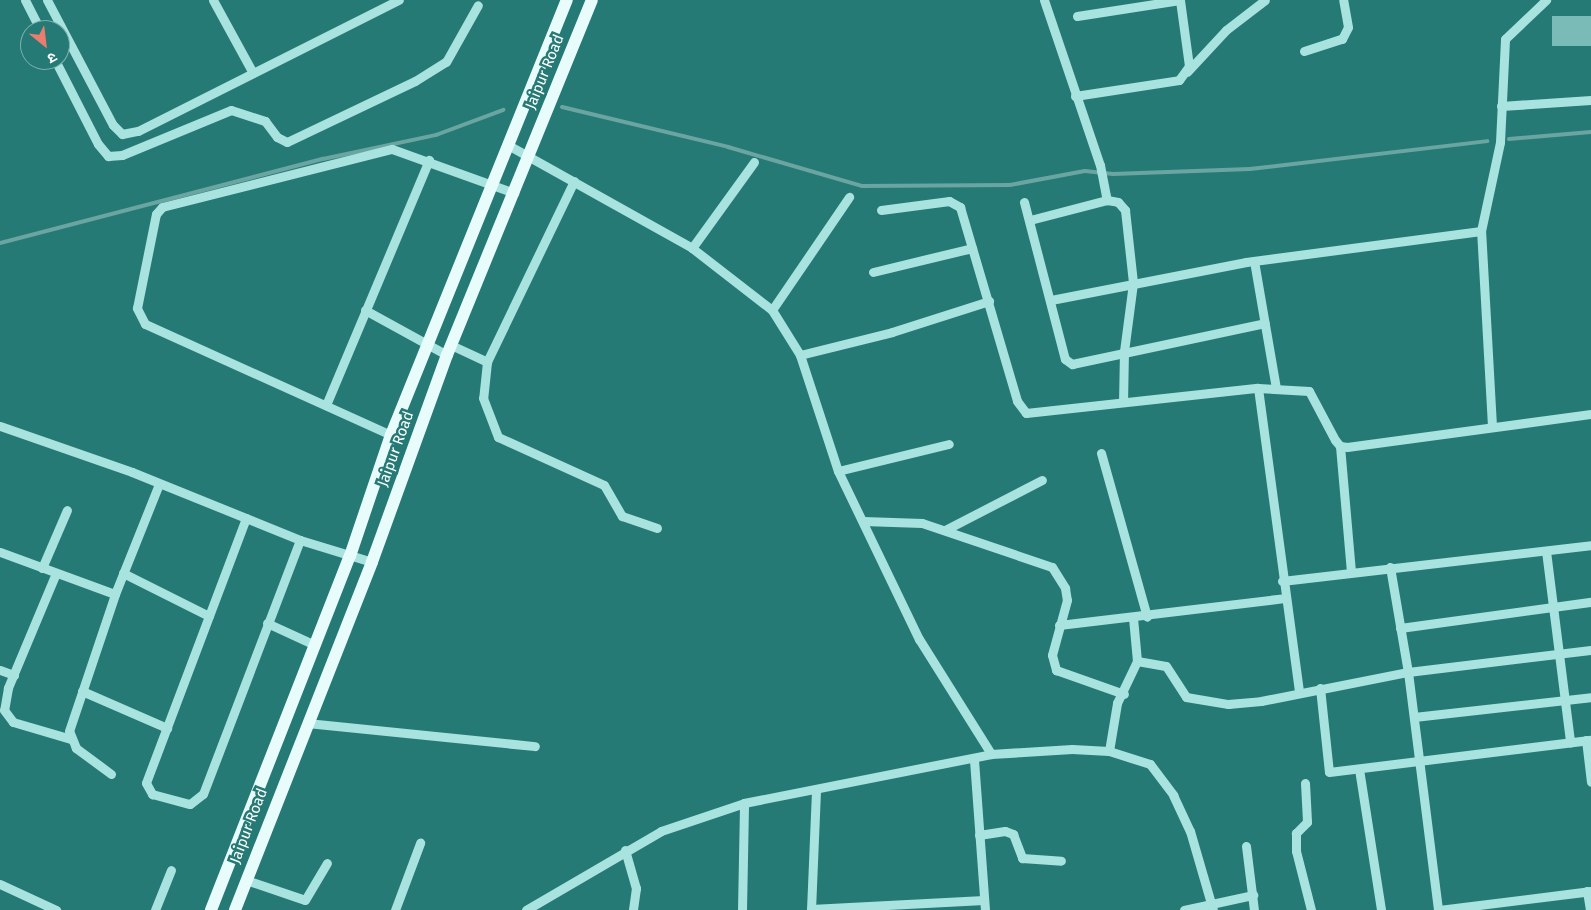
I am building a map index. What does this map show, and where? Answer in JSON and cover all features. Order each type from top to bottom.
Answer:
[{"type":"main road","name":"Jaipur Road","points":[[211,910],[350,556],[392,435],[427,344],[490,184],[567,0]]},
{"type":"main road","name":"Jaipur Road","points":[[235,910],[307,723],[372,562],[449,350],[592,0]]},
{"type":"street","points":[[25,0],[35,20]]},
{"type":"street","points":[[47,0],[113,125],[122,134],[138,131],[399,0]]},
{"type":"street","points":[[213,0],[253,73]]},
{"type":"street","points":[[1044,0],[1100,165],[1108,200]]},
{"type":"street","points":[[1077,16],[1180,0],[1189,66],[1186,73]]},
{"type":"street","points":[[1075,96],[1169,83],[1186,73],[1226,30],[1265,0]]},
{"type":"street","points":[[1304,51],[1342,39],[1348,27],[1343,0]]},
{"type":"street","points":[[1492,426],[1481,231],[1500,142],[1505,39],[1546,0]]},
{"type":"street","points":[[60,70],[92,135],[108,156],[122,155],[231,110],[265,121],[277,137],[287,142],[438,68],[453,55],[478,4]]},
{"type":"street","points":[[1502,106],[1591,100]]},
{"type":"street","points":[[508,144],[692,248],[772,310],[800,355],[838,471],[920,639],[991,754]]},
{"type":"street","points":[[392,435],[144,324],[139,318],[137,308],[153,223],[162,207],[392,149],[429,160],[514,193]]},
{"type":"street","points":[[326,405],[429,160]]},
{"type":"street","points":[[692,248],[754,162]]},
{"type":"street","points":[[574,182],[487,362],[483,398],[498,437],[604,485],[622,516],[657,528]]},
{"type":"street","points":[[772,310],[849,197]]},
{"type":"street","points":[[1030,220],[1108,200],[1118,202],[1125,210],[1133,283],[1124,351],[1123,402]]},
{"type":"street","points":[[881,210],[954,201],[989,301],[1017,401],[1026,413],[1258,388],[1309,391],[1340,446],[1350,572]]},
{"type":"street","points":[[1024,202],[1065,359],[1072,364],[1124,351],[1265,323]]},
{"type":"street","points":[[1051,300],[1254,260],[1481,231]]},
{"type":"street","points":[[873,272],[972,248]]},
{"type":"street","points":[[1254,260],[1276,389]]},
{"type":"street","points":[[800,355],[892,332],[989,301]]},
{"type":"street","points":[[365,310],[427,344],[487,362]]},
{"type":"street","points":[[1258,388],[1284,598],[1299,692]]},
{"type":"street","points":[[1340,446],[1591,414]]},
{"type":"street","points":[[0,426],[159,484],[300,540],[372,562]]},
{"type":"street","points":[[838,471],[949,444]]},
{"type":"street","points":[[1101,453],[1147,616]]},
{"type":"street","points":[[945,530],[1042,480]]},
{"type":"street","points":[[111,774],[76,748],[69,731],[115,594],[159,484]]},
{"type":"street","points":[[42,568],[67,510]]},
{"type":"street","points":[[246,518],[167,728],[146,790],[190,804],[203,794],[300,540]]},
{"type":"street","points":[[863,521],[916,522],[945,530],[1052,567],[1066,588],[1067,600],[1052,655],[1056,670],[1124,694]]},
{"type":"street","points":[[1282,581],[1591,545]]},
{"type":"street","points":[[1546,551],[1570,742]]},
{"type":"street","points":[[0,552],[115,594]]},
{"type":"street","points":[[1390,567],[1408,672],[1439,910],[1589,891],[1590,910]]},
{"type":"street","points":[[56,573],[4,703],[7,717],[71,739]]},
{"type":"street","points":[[123,573],[209,616]]},
{"type":"street","points":[[1059,625],[1133,618],[1284,598]]},
{"type":"street","points":[[1400,628],[1591,602]]},
{"type":"street","points":[[1109,751],[1118,703],[1124,694],[1137,661],[1133,618]]},
{"type":"street","points":[[267,623],[315,645]]},
{"type":"street","points":[[1137,661],[1166,666],[1181,694],[1192,700],[1237,703],[1408,672],[1591,650]]},
{"type":"street","points":[[0,670],[14,675]]},
{"type":"street","points":[[1320,688],[1329,772],[1588,740],[1591,782]]},
{"type":"street","points":[[82,691],[167,728]]},
{"type":"street","points":[[1414,716],[1591,697]]},
{"type":"street","points":[[307,723],[535,746]]},
{"type":"street","points":[[526,910],[625,850],[661,831],[744,803],[974,760],[991,754],[1109,751],[1150,764],[1160,776],[1190,831],[1212,906]]},
{"type":"street","points":[[974,760],[985,910]]},
{"type":"street","points":[[1359,769],[1381,910]]},
{"type":"street","points":[[1305,783],[1307,822],[1296,833],[1296,851],[1311,910]]},
{"type":"street","points":[[816,790],[811,910],[984,900]]},
{"type":"street","points":[[742,910],[744,803]]},
{"type":"street","points":[[979,835],[1005,831],[1013,834],[1022,858],[1061,861]]},
{"type":"street","points":[[395,910],[420,843]]},
{"type":"street","points":[[1246,846],[1254,910]]},
{"type":"street","points":[[625,850],[636,888],[633,910]]},
{"type":"street","points":[[246,880],[304,900],[328,863]]},
{"type":"street","points":[[155,910],[171,870]]},
{"type":"street","points":[[0,884],[56,910]]},
{"type":"street","points":[[1184,910],[1212,906],[1252,895]]},
{"type":"building","points":[[1552,16],[1591,16],[1591,46],[1552,46]]},
{"type":"waterway","points":[[562,107],[728,147],[862,186],[1010,185],[1085,171],[1113,174],[1250,169],[1487,141]]},
{"type":"waterway","points":[[0,243],[323,159],[436,135],[503,110]]},
{"type":"waterway","points":[[1509,139],[1591,132]]}]
